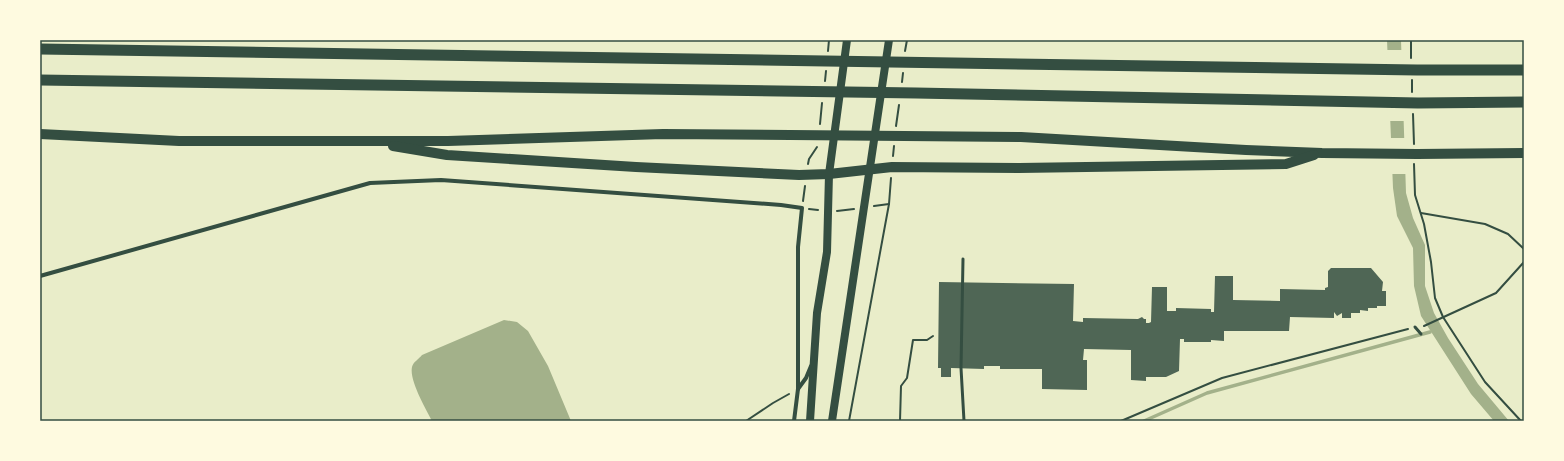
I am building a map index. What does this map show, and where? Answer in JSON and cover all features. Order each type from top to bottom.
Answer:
[{"type":"highway","points":[[40,49],[1377,69],[1413,71],[1524,70]]},
{"type":"highway","points":[[40,80],[916,93],[1378,102],[1524,102]]},
{"type":"highway","points":[[40,134],[179,141],[448,141],[663,134],[1021,137],[1322,153],[1524,153]]},
{"type":"highway","points":[[364,141],[447,155],[799,175],[829,174],[892,168],[1019,168],[1286,164],[1322,153]]},
{"type":"main road","points":[[810,421],[817,313],[827,252],[829,174],[847,40]]},
{"type":"main road","points":[[832,421],[890,40]]},
{"type":"street","points":[[40,276],[370,183],[441,180],[781,205],[802,208],[798,247],[797,280],[798,389],[794,421]]},
{"type":"street","points":[[798,389],[806,378],[815,357]]},
{"type":"lane","points":[[963,259],[961,368],[964,421]]},
{"type":"lane","points":[[1415,327],[1421,334]]},
{"type":"path","points":[[905,55],[907,40]]},
{"type":"path","points":[[1411,40],[1414,102],[1415,195],[1421,213],[1431,262],[1435,298],[1442,317],[1485,382],[1521,421]]},
{"type":"path","points":[[901,85],[903,70]]},
{"type":"path","points":[[896,130],[900,100]]},
{"type":"path","points":[[849,421],[889,204],[894,145]]},
{"type":"path","points":[[802,208],[844,210],[889,204]]},
{"type":"path","points":[[1421,213],[1485,224],[1508,234],[1524,249]]},
{"type":"path","points":[[1121,421],[1222,378],[1415,327],[1424,326],[1496,292],[1524,262]]},
{"type":"path","points":[[900,421],[901,386],[907,378],[913,340],[926,340],[934,336]]},
{"type":"path","points":[[746,421],[773,402],[798,389]]},
{"type":"shaded area","points":[[1387,40],[1401,40],[1406,193],[1413,218],[1425,245],[1425,286],[1434,313],[1448,338],[1478,384],[1509,421],[1494,421],[1471,394],[1421,316],[1414,286],[1413,248],[1397,216],[1393,188]]},
{"type":"shaded area","points":[[504,320],[517,322],[528,331],[548,366],[571,421],[432,421],[415,387],[412,373],[412,367],[414,364],[422,355]]},
{"type":"pier","points":[[1386,50],[1403,50],[1406,121],[1388,121]]},
{"type":"pier","points":[[1389,138],[1407,138],[1408,174],[1390,174]]},
{"type":"building","points":[[1331,268],[1371,268],[1383,282],[1382,291],[1386,291],[1386,306],[1368,308],[1368,311],[1360,310],[1360,313],[1351,313],[1351,318],[1342,318],[1342,313],[1337,316],[1334,312],[1334,318],[1290,317],[1289,331],[1224,331],[1224,341],[1211,340],[1211,342],[1184,342],[1184,339],[1180,339],[1179,371],[1166,377],[1146,377],[1146,381],[1131,380],[1131,350],[1084,349],[1083,360],[1087,360],[1087,390],[1042,389],[1042,369],[1000,369],[1000,366],[984,366],[984,369],[951,368],[951,377],[941,377],[941,368],[938,368],[939,282],[1074,284],[1073,321],[1083,322],[1083,318],[1138,319],[1142,317],[1146,319],[1146,323],[1149,323],[1151,322],[1152,287],[1167,287],[1167,311],[1176,311],[1176,308],[1211,309],[1211,312],[1214,312],[1215,276],[1233,276],[1233,300],[1280,301],[1280,289],[1325,290],[1325,288],[1328,287],[1328,271]]},
{"type":"waterway","points":[[1144,421],[1207,393],[1430,332]]}]
